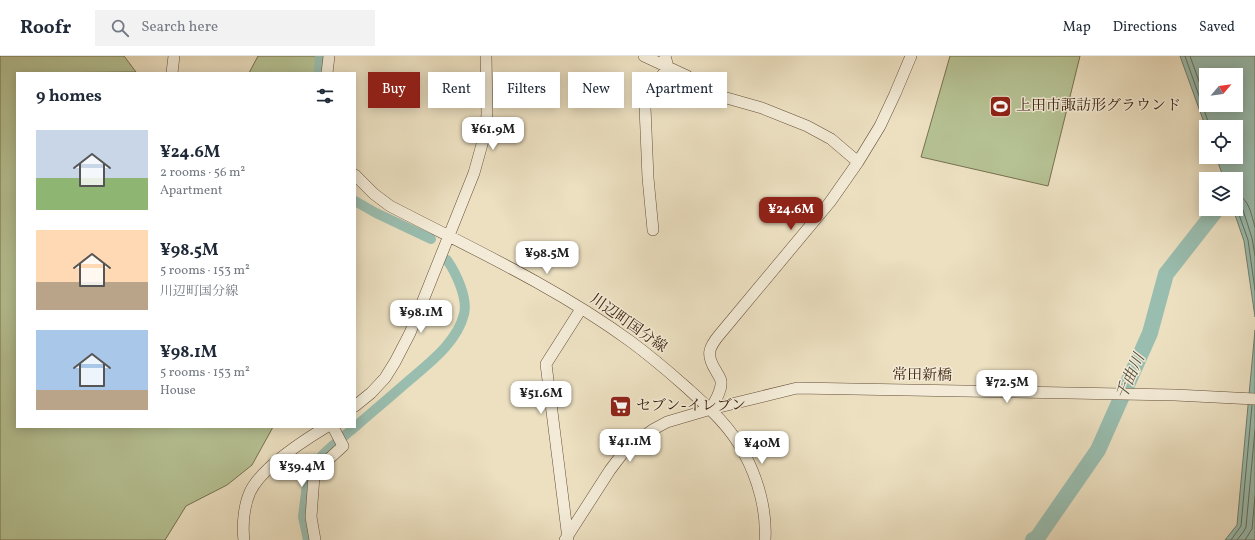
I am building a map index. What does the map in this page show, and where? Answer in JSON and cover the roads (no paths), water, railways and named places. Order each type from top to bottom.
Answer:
[{"type":"street","points":[[172,72],[174,56]]},
{"type":"street","points":[[328,72],[329,56]]},
{"type":"street","points":[[356,405],[371,393],[385,378],[410,333],[474,173],[486,130],[486,56]]},
{"type":"street","points":[[644,56],[687,76],[709,93],[762,108],[807,126],[831,139],[858,162]]},
{"type":"street","points":[[665,56],[668,67]]},
{"type":"street","points":[[711,409],[721,386],[721,380],[710,361],[709,352],[711,345],[830,202],[858,162],[880,126],[911,56]]},
{"type":"street","points":[[653,230],[648,178],[645,106],[652,90],[668,67]]},
{"type":"street","name":"川辺町国分線","points":[[356,176],[374,194],[390,206],[519,272],[581,309],[630,341],[666,369],[711,409],[734,436],[744,452],[752,470],[765,517],[765,540]]},
{"type":"street","points":[[567,539],[546,364],[581,309]]},
{"type":"street","name":"常田新橋","points":[[567,539],[610,470],[626,449],[654,428],[667,422],[711,409],[741,403],[758,397],[797,388],[1175,395],[1255,399]]},
{"type":"street","points":[[244,540],[242,529],[245,509],[249,493],[256,481],[273,464],[306,439],[324,428]]},
{"type":"street","points":[[315,540],[311,517],[314,476],[318,469],[343,446],[338,435]]},
{"type":"water","points":[[1180,56],[1255,56],[1255,317],[1244,241],[1235,216],[1243,216],[1243,172],[1221,172],[1219,164],[1243,164],[1243,120],[1203,120],[1200,112],[1243,112],[1243,68],[1199,68],[1199,109]]},
{"type":"water","points":[[1255,330],[1255,540],[1225,540],[1237,525]]},
{"type":"waterway","points":[[319,72],[320,56]]},
{"type":"waterway","points":[[356,202],[376,213],[431,239]]},
{"type":"waterway","name":"千曲川","points":[[1033,540],[1037,538],[1098,450],[1150,333],[1166,274],[1212,216]]},
{"type":"waterway","points":[[356,426],[441,352],[460,325],[465,308],[463,293],[447,260]]},
{"type":"waterway","points":[[308,540],[303,517],[308,476],[315,463],[321,456],[354,428]]},
{"type":"place","name":"上田市諏訪形グラウンド","points":[[1001,106]]},
{"type":"place","name":"セブン-イレブン","points":[[620,406]]}]
